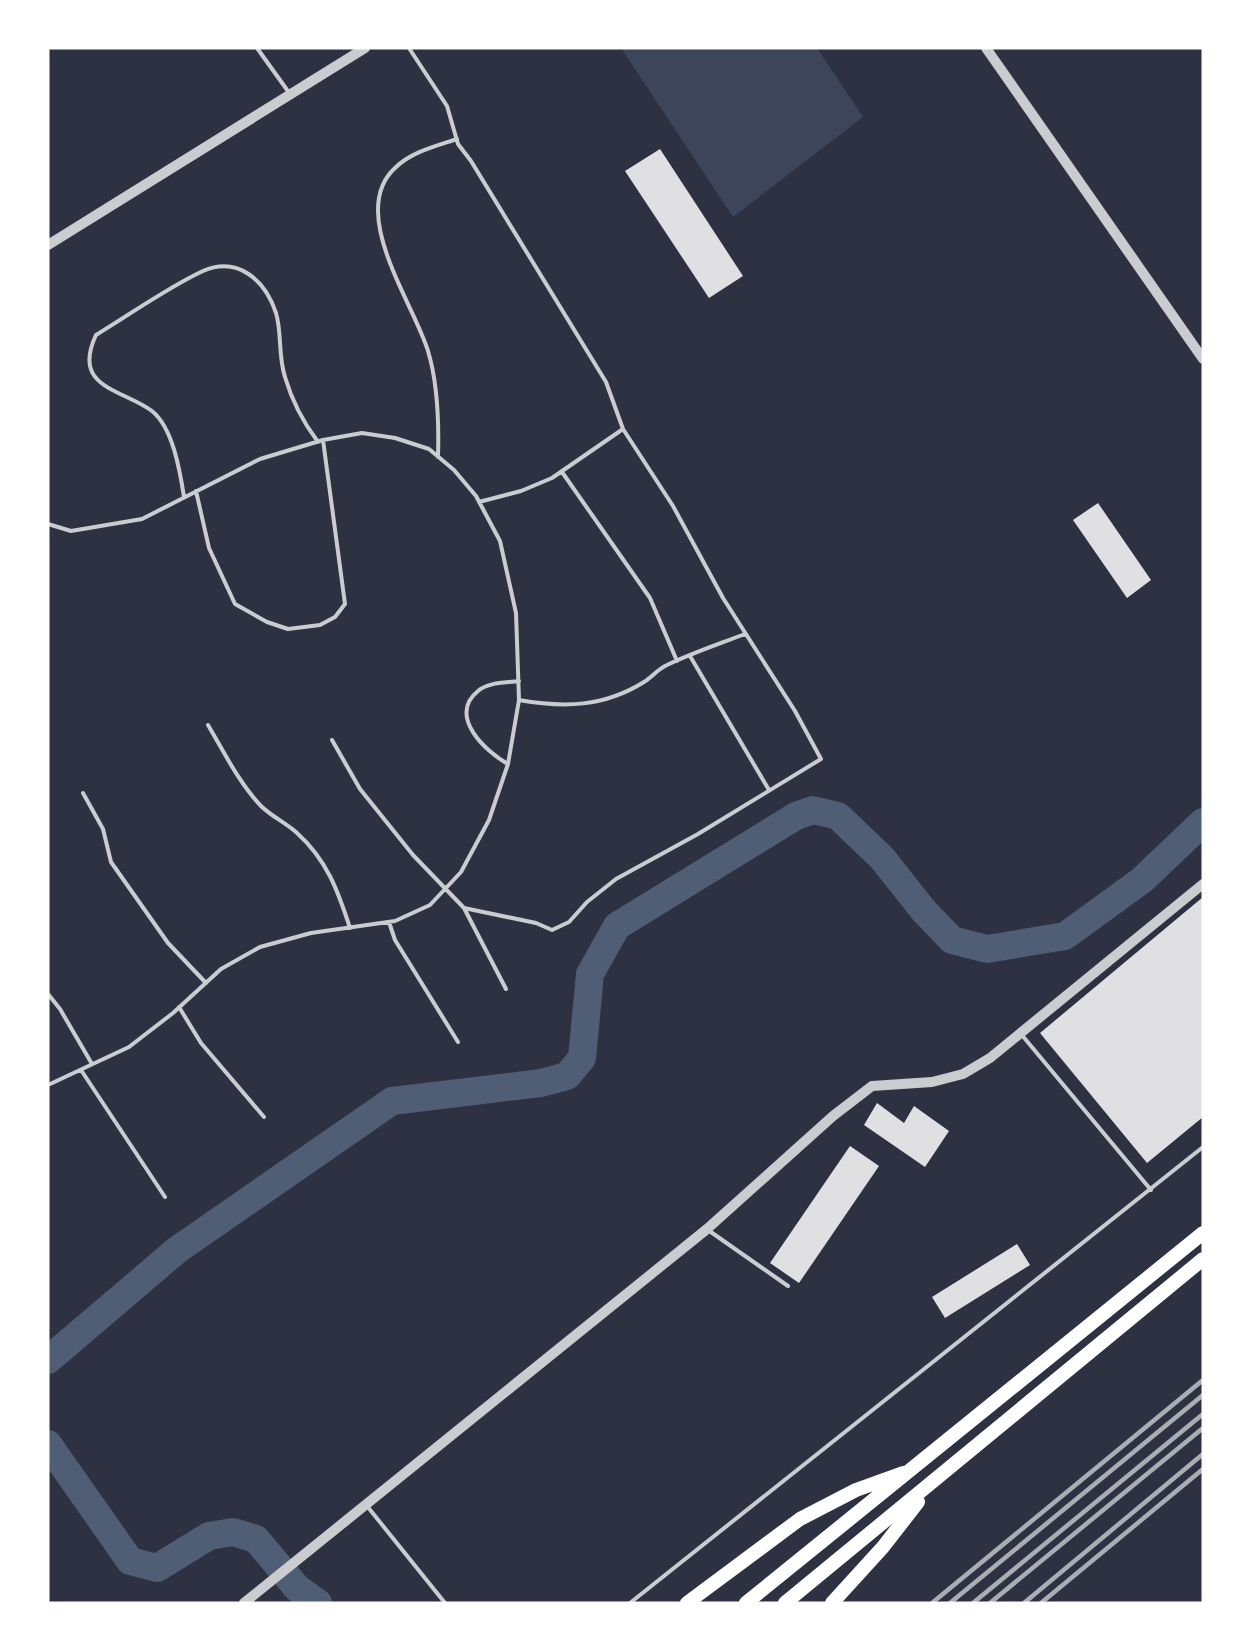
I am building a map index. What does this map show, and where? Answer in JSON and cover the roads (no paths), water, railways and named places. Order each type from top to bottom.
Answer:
[{"type":"highway","points":[[746,1603],[1203,1233]]},
{"type":"highway","points":[[785,1603],[1203,1259]]},
{"type":"highway","points":[[687,1603],[800,1519],[856,1490],[914,1469]]},
{"type":"highway","points":[[832,1603],[883,1547],[933,1483]]},
{"type":"street","points":[[48,245],[365,48]]},
{"type":"street","points":[[986,48],[1203,359]]},
{"type":"street","points":[[244,1603],[707,1229],[833,1116],[872,1086],[932,1082],[963,1074],[990,1058],[1203,884]]},
{"type":"lane","points":[[257,48],[290,95]]},
{"type":"lane","points":[[409,48],[447,106],[457,139],[606,382],[624,429],[673,506],[745,634],[795,711],[821,759],[698,834],[616,879],[587,902],[569,922],[552,930],[537,922],[464,908]]},
{"type":"lane","points":[[438,457],[439,423],[428,352],[383,240],[377,200],[382,185],[395,168],[421,151],[457,139]]},
{"type":"lane","points":[[184,497],[171,440],[153,412],[107,390],[94,377],[90,348],[96,335],[203,271],[232,265],[249,272],[261,286],[276,313],[284,375],[292,398],[302,421],[318,442]]},
{"type":"lane","points":[[479,502],[521,491],[562,472],[624,429]]},
{"type":"lane","points":[[48,524],[71,531],[142,519],[260,459],[323,440],[362,433],[384,436],[429,449],[454,470],[479,502],[500,541],[516,613],[519,681],[519,700],[508,764],[489,820],[461,872],[430,905],[389,922],[311,933],[260,948],[221,969],[179,1007],[129,1047],[48,1085]]},
{"type":"lane","points":[[196,490],[209,548],[235,604],[267,622],[288,629],[320,625],[335,617],[345,604],[323,440]]},
{"type":"lane","points":[[562,472],[650,598],[677,661]]},
{"type":"lane","points":[[519,700],[553,706],[587,705],[619,696],[677,661],[745,634]]},
{"type":"lane","points":[[690,656],[769,790]]},
{"type":"lane","points":[[508,764],[489,754],[476,738],[467,718],[469,701],[479,689],[497,683],[519,681]]},
{"type":"lane","points":[[208,725],[248,791],[262,807],[280,819],[318,854],[336,883],[350,928]]},
{"type":"lane","points":[[332,740],[360,789],[445,889],[464,908],[506,989]]},
{"type":"lane","points":[[83,793],[103,829],[111,862],[168,943],[206,983]]},
{"type":"lane","points":[[389,922],[395,940],[459,1042]]},
{"type":"lane","points":[[48,994],[60,1009],[92,1064]]},
{"type":"lane","points":[[179,1007],[201,1043],[264,1117]]},
{"type":"lane","points":[[1021,1034],[1151,1190]]},
{"type":"lane","points":[[81,1070],[165,1197]]},
{"type":"lane","points":[[630,1603],[1203,1147]]},
{"type":"lane","points":[[707,1229],[788,1286]]},
{"type":"lane","points":[[367,1505],[445,1603]]},
{"type":"waterway","points":[[48,1360],[177,1250],[392,1101],[541,1083],[567,1076],[582,1058],[590,974],[617,926],[796,816],[813,810],[838,816],[882,858],[924,911],[952,940],[987,949],[1065,936],[1142,880],[1203,822]]},
{"type":"waterway","points":[[48,1444],[130,1561],[157,1568],[209,1536],[233,1532],[256,1539],[297,1588],[318,1603]]},
{"type":"railway","points":[[932,1603],[1203,1380]]},
{"type":"railway","points":[[950,1603],[1203,1395]]},
{"type":"railway","points":[[973,1603],[1203,1414]]},
{"type":"railway","points":[[990,1603],[1203,1428]]},
{"type":"railway","points":[[1024,1603],[1203,1454]]},
{"type":"railway","points":[[1041,1603],[1203,1469]]}]
